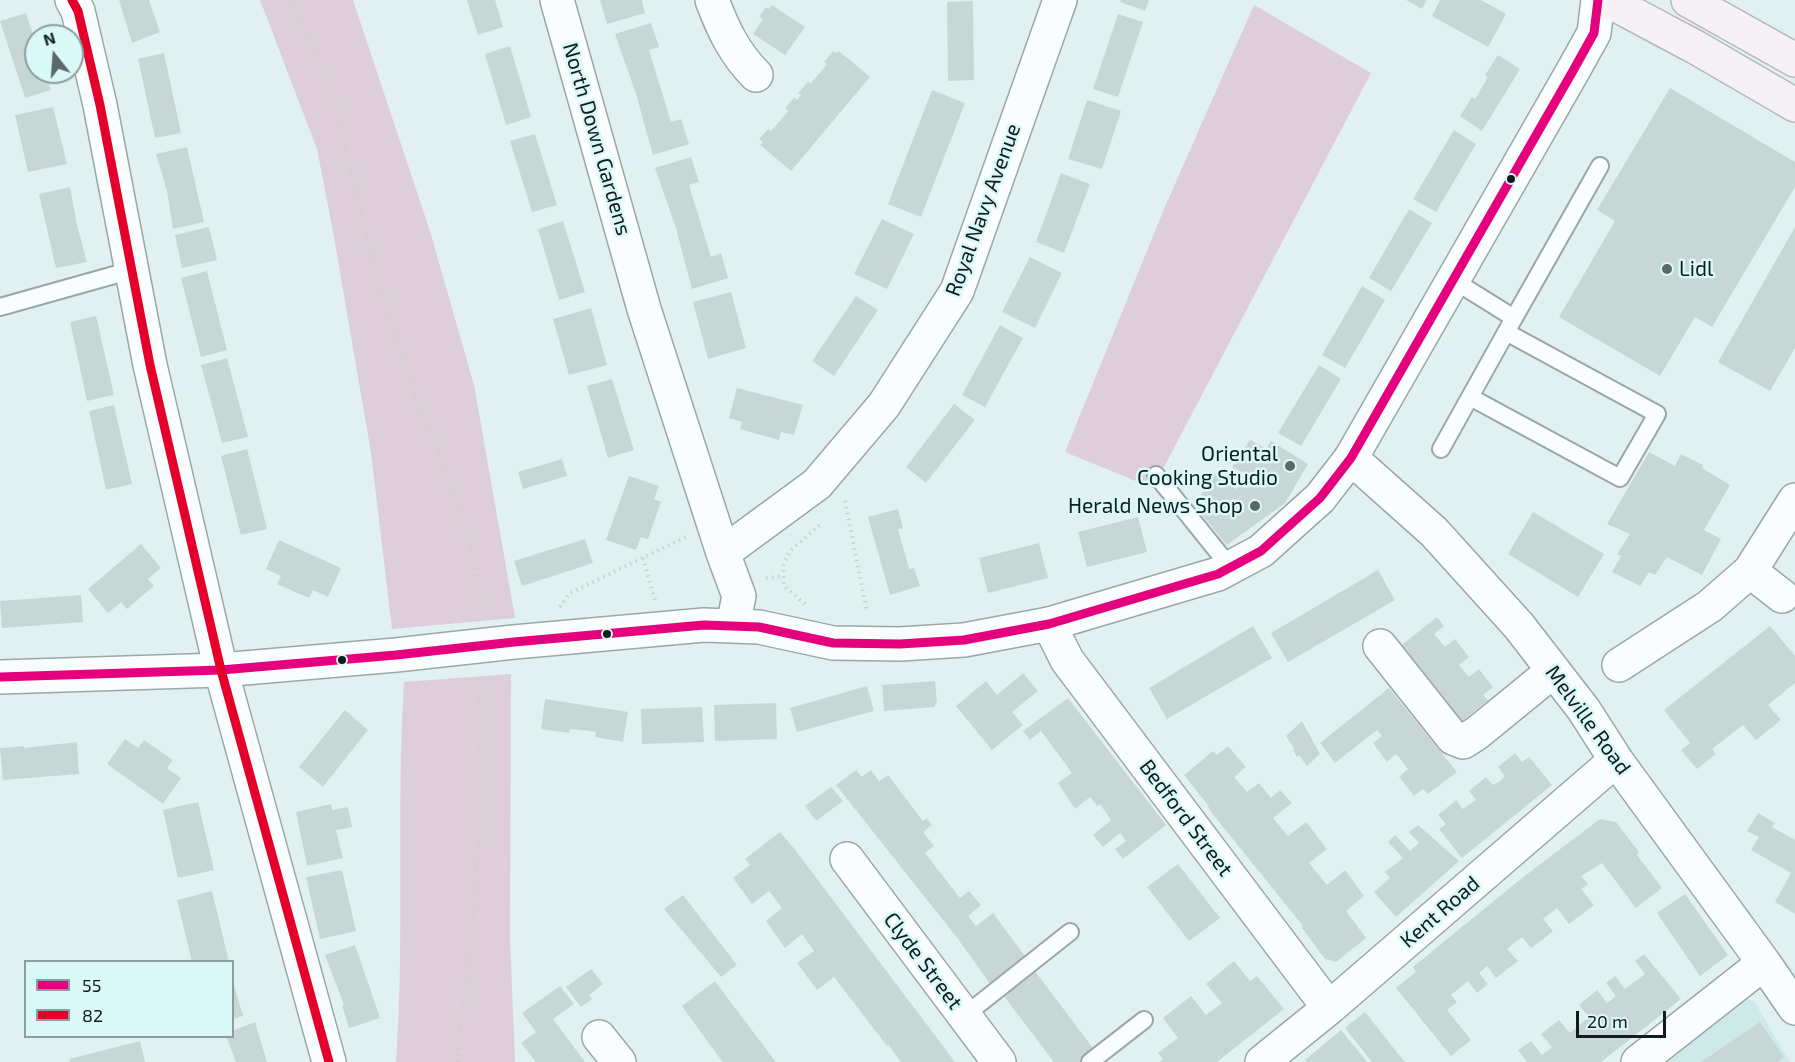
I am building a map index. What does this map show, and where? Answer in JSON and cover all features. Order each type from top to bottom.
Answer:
[{"type":"main road","points":[[1607,0],[1697,48],[1795,105]]},
{"type":"main road","points":[[1688,0],[1795,60]]},
{"type":"street","points":[[72,0],[78,11],[100,105],[150,365],[221,670],[329,1062]]},
{"type":"street","name":"North Down Gardens","points":[[557,0],[644,309],[739,596],[733,625]]},
{"type":"street","points":[[712,0],[724,32],[741,60],[756,75]]},
{"type":"street","name":"Royal Navy Avenue","points":[[718,538],[817,483],[884,405],[957,291],[1060,0]]},
{"type":"street","points":[[0,677],[221,670],[396,656],[704,625],[759,627],[833,643],[900,644],[957,641],[1049,624],[1218,574],[1261,551],[1320,498],[1351,458],[1594,33],[1598,0]]},
{"type":"street","name":"Melville Road","points":[[1351,458],[1434,532],[1520,626],[1584,710],[1616,760],[1795,1008]]},
{"type":"street","points":[[1619,665],[1710,606],[1750,571],[1795,500]]},
{"type":"street","points":[[1750,571],[1789,600]]},
{"type":"street","name":"Bedford Street","points":[[1049,624],[1066,660],[1329,1008]]},
{"type":"street","points":[[1380,646],[1453,738],[1463,742],[1478,733],[1553,671]]},
{"type":"street","name":"Kent Road","points":[[1262,1062],[1329,1008],[1616,760]]},
{"type":"street","name":"Clyde Street","points":[[847,859],[999,1062]]},
{"type":"street","points":[[1638,1062],[1764,963]]},
{"type":"lane","points":[[1441,449],[1600,166]]},
{"type":"lane","points":[[0,307],[132,270]]},
{"type":"lane","points":[[1453,280],[1510,325],[1657,414],[1620,478],[1470,397]]},
{"type":"lane","points":[[1156,475],[1230,567]]},
{"type":"lane","points":[[964,1016],[1070,932]]},
{"type":"lane","points":[[1090,1062],[1144,1020]]},
{"type":"path","points":[[288,0],[335,100],[373,266],[418,404],[432,433],[468,537],[480,598],[482,646],[478,675],[480,825],[469,964],[458,1045],[458,1062]]},
{"type":"path","points":[[835,462],[850,479],[845,503],[866,601],[870,644]]},
{"type":"path","points":[[838,509],[845,503]]},
{"type":"path","points":[[812,610],[784,586],[783,566],[790,551],[824,521]]},
{"type":"path","points":[[538,640],[570,593],[718,538]]},
{"type":"shaded area","points":[[260,0],[353,0],[429,228],[474,385],[515,618],[392,629],[371,453],[317,149]]},
{"type":"shaded area","points":[[1254,5],[1371,73],[1153,488],[1065,452],[1164,209]]},
{"type":"shaded area","points":[[511,674],[510,937],[515,1062],[396,1062],[400,967],[404,682]]},
{"type":"shaded area","points":[[1746,999],[1754,1001],[1790,1062],[1668,1062]]},
{"type":"building","points":[[119,0],[149,0],[160,32],[132,43]]},
{"type":"building","points":[[467,0],[495,0],[503,27],[478,35]]},
{"type":"building","points":[[600,0],[642,0],[645,13],[607,24]]},
{"type":"building","points":[[1121,0],[1149,0],[1145,11],[1120,2]]},
{"type":"building","points":[[1406,0],[1427,0],[1422,9]]},
{"type":"building","points":[[1440,0],[1481,0],[1506,14],[1488,47],[1432,16]]},
{"type":"building","points":[[973,1],[974,80],[948,81],[947,2]]},
{"type":"building","points":[[772,5],[805,27],[785,55],[753,34],[763,19],[759,17],[766,7],[769,9]]},
{"type":"building","points":[[26,13],[30,24],[24,24],[24,84],[49,84],[51,90],[25,98],[0,21]]},
{"type":"building","points":[[1118,14],[1143,22],[1118,97],[1093,89]]},
{"type":"building","points":[[651,23],[659,47],[649,50],[671,122],[681,119],[689,144],[653,155],[636,94],[615,34]]},
{"type":"building","points":[[510,46],[531,117],[506,125],[485,54]]},
{"type":"building","points":[[833,51],[836,53],[839,51],[870,77],[791,171],[760,145],[763,142],[759,139],[780,121],[788,111],[785,108],[794,98],[797,100],[801,95],[798,93],[819,74],[827,64],[824,62]]},
{"type":"building","points":[[164,53],[181,133],[155,138],[138,59]]},
{"type":"building","points":[[1498,55],[1520,69],[1482,131],[1460,116],[1472,97],[1475,99],[1488,77],[1485,75]]},
{"type":"building","name":"Lidl","points":[[1670,88],[1795,162],[1795,187],[1712,327],[1695,317],[1660,376],[1559,317],[1615,221],[1597,210]]},
{"type":"building","points":[[932,90],[965,103],[921,217],[888,204]]},
{"type":"building","points":[[1087,100],[1121,111],[1102,169],[1068,159]]},
{"type":"building","points":[[53,107],[67,164],[28,172],[15,115]]},
{"type":"building","points":[[1454,130],[1476,144],[1436,212],[1413,199]]},
{"type":"building","points":[[535,134],[557,205],[532,212],[510,141]]},
{"type":"building","points":[[187,147],[204,222],[173,229],[167,191],[156,154]]},
{"type":"building","points":[[691,157],[699,182],[689,185],[711,257],[721,253],[728,278],[692,289],[676,228],[655,168]]},
{"type":"building","points":[[1061,173],[1090,184],[1064,253],[1036,242]]},
{"type":"building","points":[[70,187],[87,262],[56,268],[39,194]]},
{"type":"building","points":[[1409,209],[1432,223],[1391,291],[1369,278]]},
{"type":"building","points":[[882,219],[914,234],[887,289],[854,274]]},
{"type":"building","points":[[563,221],[585,292],[559,300],[538,229]]},
{"type":"building","points":[[209,227],[217,260],[182,268],[175,235]]},
{"type":"building","points":[[1795,227],[1795,348],[1770,391],[1718,362]]},
{"type":"building","points":[[1030,257],[1062,273],[1035,328],[1002,312]]},
{"type":"building","points":[[207,271],[227,350],[201,357],[181,278]]},
{"type":"building","points":[[1362,286],[1385,300],[1345,368],[1322,355]]},
{"type":"building","points":[[731,292],[746,348],[708,359],[693,302]]},
{"type":"building","points":[[856,296],[878,310],[834,376],[812,361]]},
{"type":"building","points":[[591,308],[607,365],[569,375],[553,319]]},
{"type":"building","points":[[96,316],[114,395],[87,401],[70,322]]},
{"type":"building","points":[[1000,325],[1023,338],[985,407],[962,395]]},
{"type":"building","points":[[227,358],[248,437],[222,443],[201,365]]},
{"type":"building","points":[[1319,365],[1341,379],[1301,446],[1278,433]]},
{"type":"building","points":[[612,379],[634,450],[608,458],[587,386]]},
{"type":"building","points":[[737,388],[803,405],[794,435],[781,432],[779,440],[740,429],[742,422],[729,418]]},
{"type":"building","points":[[954,404],[975,420],[926,483],[906,467]]},
{"type":"building","points":[[114,405],[132,484],[106,490],[89,411]]},
{"type":"building","points":[[1250,440],[1266,449],[1271,441],[1308,464],[1285,503],[1227,545],[1202,515],[1213,507],[1199,499],[1213,473],[1236,489],[1245,482],[1249,476],[1232,467]]},
{"type":"building","points":[[247,449],[267,529],[241,535],[221,456]]},
{"type":"building","points":[[1649,452],[1675,466],[1681,454],[1703,465],[1702,468],[1730,485],[1704,530],[1721,539],[1702,575],[1667,557],[1655,575],[1649,572],[1640,586],[1612,572],[1621,556],[1617,554],[1630,534],[1607,524]]},
{"type":"building","points":[[562,459],[567,476],[523,489],[518,472]]},
{"type":"building","points":[[629,476],[659,486],[654,499],[661,502],[648,539],[641,537],[636,550],[606,540]]},
{"type":"building","points":[[898,509],[903,528],[898,529],[909,569],[914,568],[920,586],[890,595],[868,517]]},
{"type":"building","points":[[1533,512],[1604,554],[1578,597],[1508,554]]},
{"type":"building","points":[[1138,517],[1147,552],[1087,567],[1078,532]]},
{"type":"building","points":[[585,539],[593,563],[522,586],[514,561]]},
{"type":"building","points":[[279,540],[341,568],[328,597],[313,590],[309,598],[277,584],[281,576],[266,569]]},
{"type":"building","points":[[1039,543],[1048,578],[988,593],[979,558]]},
{"type":"building","points":[[141,544],[161,568],[148,579],[154,586],[127,609],[121,602],[108,613],[88,589]]},
{"type":"building","points":[[1378,570],[1395,600],[1288,662],[1271,633]]},
{"type":"building","points":[[81,595],[83,622],[2,628],[0,601]]},
{"type":"building","points":[[1437,617],[1444,626],[1434,634],[1445,647],[1455,639],[1469,657],[1459,665],[1469,677],[1479,669],[1493,687],[1483,695],[1488,700],[1460,723],[1399,647]]},
{"type":"building","points":[[1253,626],[1272,658],[1167,719],[1149,688]]},
{"type":"building","points":[[1770,626],[1795,656],[1795,683],[1768,705],[1781,720],[1756,740],[1743,725],[1712,749],[1716,754],[1697,769],[1681,750],[1690,743],[1664,710]]},
{"type":"building","points":[[1023,673],[1038,691],[1012,712],[1023,725],[992,750],[956,706],[986,681],[997,695]]},
{"type":"building","points":[[935,681],[937,702],[934,707],[884,711],[882,685]]},
{"type":"building","points":[[867,686],[874,711],[797,732],[790,708]]},
{"type":"building","points":[[1389,688],[1457,772],[1428,794],[1423,789],[1414,796],[1399,777],[1408,769],[1402,761],[1396,754],[1387,762],[1373,743],[1382,736],[1377,730],[1335,763],[1320,743]]},
{"type":"building","points":[[1068,698],[1166,825],[1123,859],[1115,849],[1126,841],[1120,833],[1103,847],[1093,835],[1111,820],[1100,804],[1097,806],[1090,797],[1075,809],[1058,783],[1072,773],[1041,731],[1030,740],[1023,731]]},
{"type":"building","points":[[545,699],[628,712],[623,742],[595,737],[596,732],[570,729],[569,733],[541,729]]},
{"type":"building","points":[[776,703],[777,739],[715,741],[714,705]]},
{"type":"building","points":[[702,707],[704,742],[642,744],[641,709]]},
{"type":"building","points":[[345,710],[368,730],[323,787],[299,767]]},
{"type":"building","points":[[1302,721],[1320,754],[1307,766],[1299,755],[1297,757],[1286,736]]},
{"type":"building","points":[[125,739],[138,748],[144,740],[173,760],[167,768],[181,778],[163,804],[107,764]]},
{"type":"building","points":[[77,742],[79,774],[3,780],[0,748],[24,746],[24,748]]},
{"type":"building","points":[[1228,746],[1246,767],[1234,777],[1247,792],[1259,783],[1271,798],[1280,790],[1292,803],[1273,818],[1288,836],[1306,822],[1327,849],[1309,863],[1327,885],[1345,870],[1364,896],[1346,911],[1366,938],[1336,962],[1325,959],[1302,928],[1303,926],[1184,775],[1213,751],[1217,755]]},
{"type":"building","points":[[1515,753],[1522,762],[1529,757],[1552,785],[1462,858],[1439,829],[1446,824],[1438,815],[1456,800],[1463,809],[1476,800],[1469,791],[1486,777],[1493,785],[1499,782],[1505,776],[1498,767]]},
{"type":"building","points":[[856,770],[862,777],[871,770],[879,781],[888,775],[923,821],[927,818],[932,825],[923,832],[934,846],[925,853],[960,898],[969,891],[981,905],[968,916],[976,926],[993,913],[1027,959],[991,985],[958,939],[836,785]]},
{"type":"building","points":[[831,787],[843,801],[816,821],[805,806]]},
{"type":"building","points":[[198,802],[214,870],[178,878],[163,810]]},
{"type":"building","points":[[331,804],[332,810],[348,807],[352,827],[336,830],[343,858],[307,866],[296,812]]},
{"type":"building","points":[[1758,813],[1775,823],[1772,827],[1795,840],[1795,914],[1775,902],[1791,873],[1751,850],[1759,837],[1747,831]]},
{"type":"building","points":[[1600,819],[1616,822],[1662,888],[1636,908],[1602,863],[1581,876],[1588,884],[1581,889],[1594,905],[1569,924],[1557,908],[1543,919],[1553,931],[1531,948],[1522,937],[1507,949],[1518,961],[1496,978],[1487,966],[1479,973],[1488,984],[1477,993],[1468,981],[1451,995],[1457,1002],[1447,1010],[1471,1040],[1451,1056],[1396,988],[1416,972],[1413,967],[1522,878]]},
{"type":"building","points":[[1418,825],[1459,861],[1396,917],[1374,892],[1390,878],[1385,872],[1403,858],[1388,842],[1395,835],[1410,851],[1419,843],[1409,832]]},
{"type":"building","points":[[780,832],[955,1062],[901,1062],[834,977],[817,990],[797,963],[814,951],[802,934],[785,948],[766,921],[782,908],[769,891],[752,904],[733,878],[750,865],[745,859]]},
{"type":"building","points":[[1178,864],[1220,918],[1189,941],[1147,887]]},
{"type":"building","points":[[342,870],[356,931],[320,939],[306,877]]},
{"type":"building","points":[[212,891],[229,960],[192,960],[177,900]]},
{"type":"building","points":[[1685,894],[1728,955],[1700,976],[1657,913]]},
{"type":"building","points":[[683,895],[737,965],[721,977],[664,909]]},
{"type":"building","points":[[355,945],[380,1018],[349,1028],[342,1005],[344,1005],[325,955]]},
{"type":"building","points":[[1644,954],[1681,999],[1601,1062],[1527,1062],[1518,1050],[1531,1041],[1542,1055],[1552,1047],[1541,1034],[1559,1020],[1570,1033],[1589,1017],[1579,1005],[1597,990],[1607,1003],[1616,996],[1606,983],[1615,976],[1625,989],[1645,974],[1635,961]]},
{"type":"building","points":[[1234,961],[1250,981],[1257,976],[1284,1009],[1217,1062],[1160,1062],[1163,1059],[1158,1053],[1178,1038],[1163,1018],[1191,996],[1206,1015],[1222,1003],[1206,984]]},
{"type":"building","points":[[591,969],[603,984],[589,995],[592,999],[581,1007],[566,987]]},
{"type":"building","points":[[1034,970],[1096,1052],[1084,1062],[1054,1062],[1003,995]]},
{"type":"building","points":[[715,981],[776,1062],[723,1062],[710,1045],[682,1006]]},
{"type":"building","points":[[234,985],[243,1016],[234,1018]]},
{"type":"building","points":[[560,986],[574,1004],[553,1019],[585,1062],[536,1062],[521,1043],[536,1032],[522,1013]]},
{"type":"building","points":[[1365,1012],[1405,1062],[1372,1062],[1345,1028]]},
{"type":"building","points":[[255,1022],[267,1062],[236,1062],[227,1038],[234,1038],[234,1030]]},
{"type":"building","points":[[1760,1022],[1784,1057],[1778,1062],[1701,1062]]},
{"type":"building","points":[[1341,1030],[1367,1062],[1307,1062],[1305,1060]]},
{"type":"building","points":[[140,1041],[145,1062],[70,1062],[69,1059]]},
{"type":"transit line","name":"82","points":[[72,0],[78,11],[100,105],[150,365],[221,670],[329,1062]]},
{"type":"transit line","name":"55","points":[[0,677],[221,670],[704,625],[759,627],[833,643],[900,644],[964,640],[1049,624],[1218,574],[1261,551],[1320,498],[1351,458],[1594,33],[1598,0]]},
{"type":"place","name":"Lidl","points":[[1667,269]]},
{"type":"place","name":"Oriental Cooking Studio","points":[[1290,466]]},
{"type":"place","name":"Herald News Shop","points":[[1255,506]]}]
